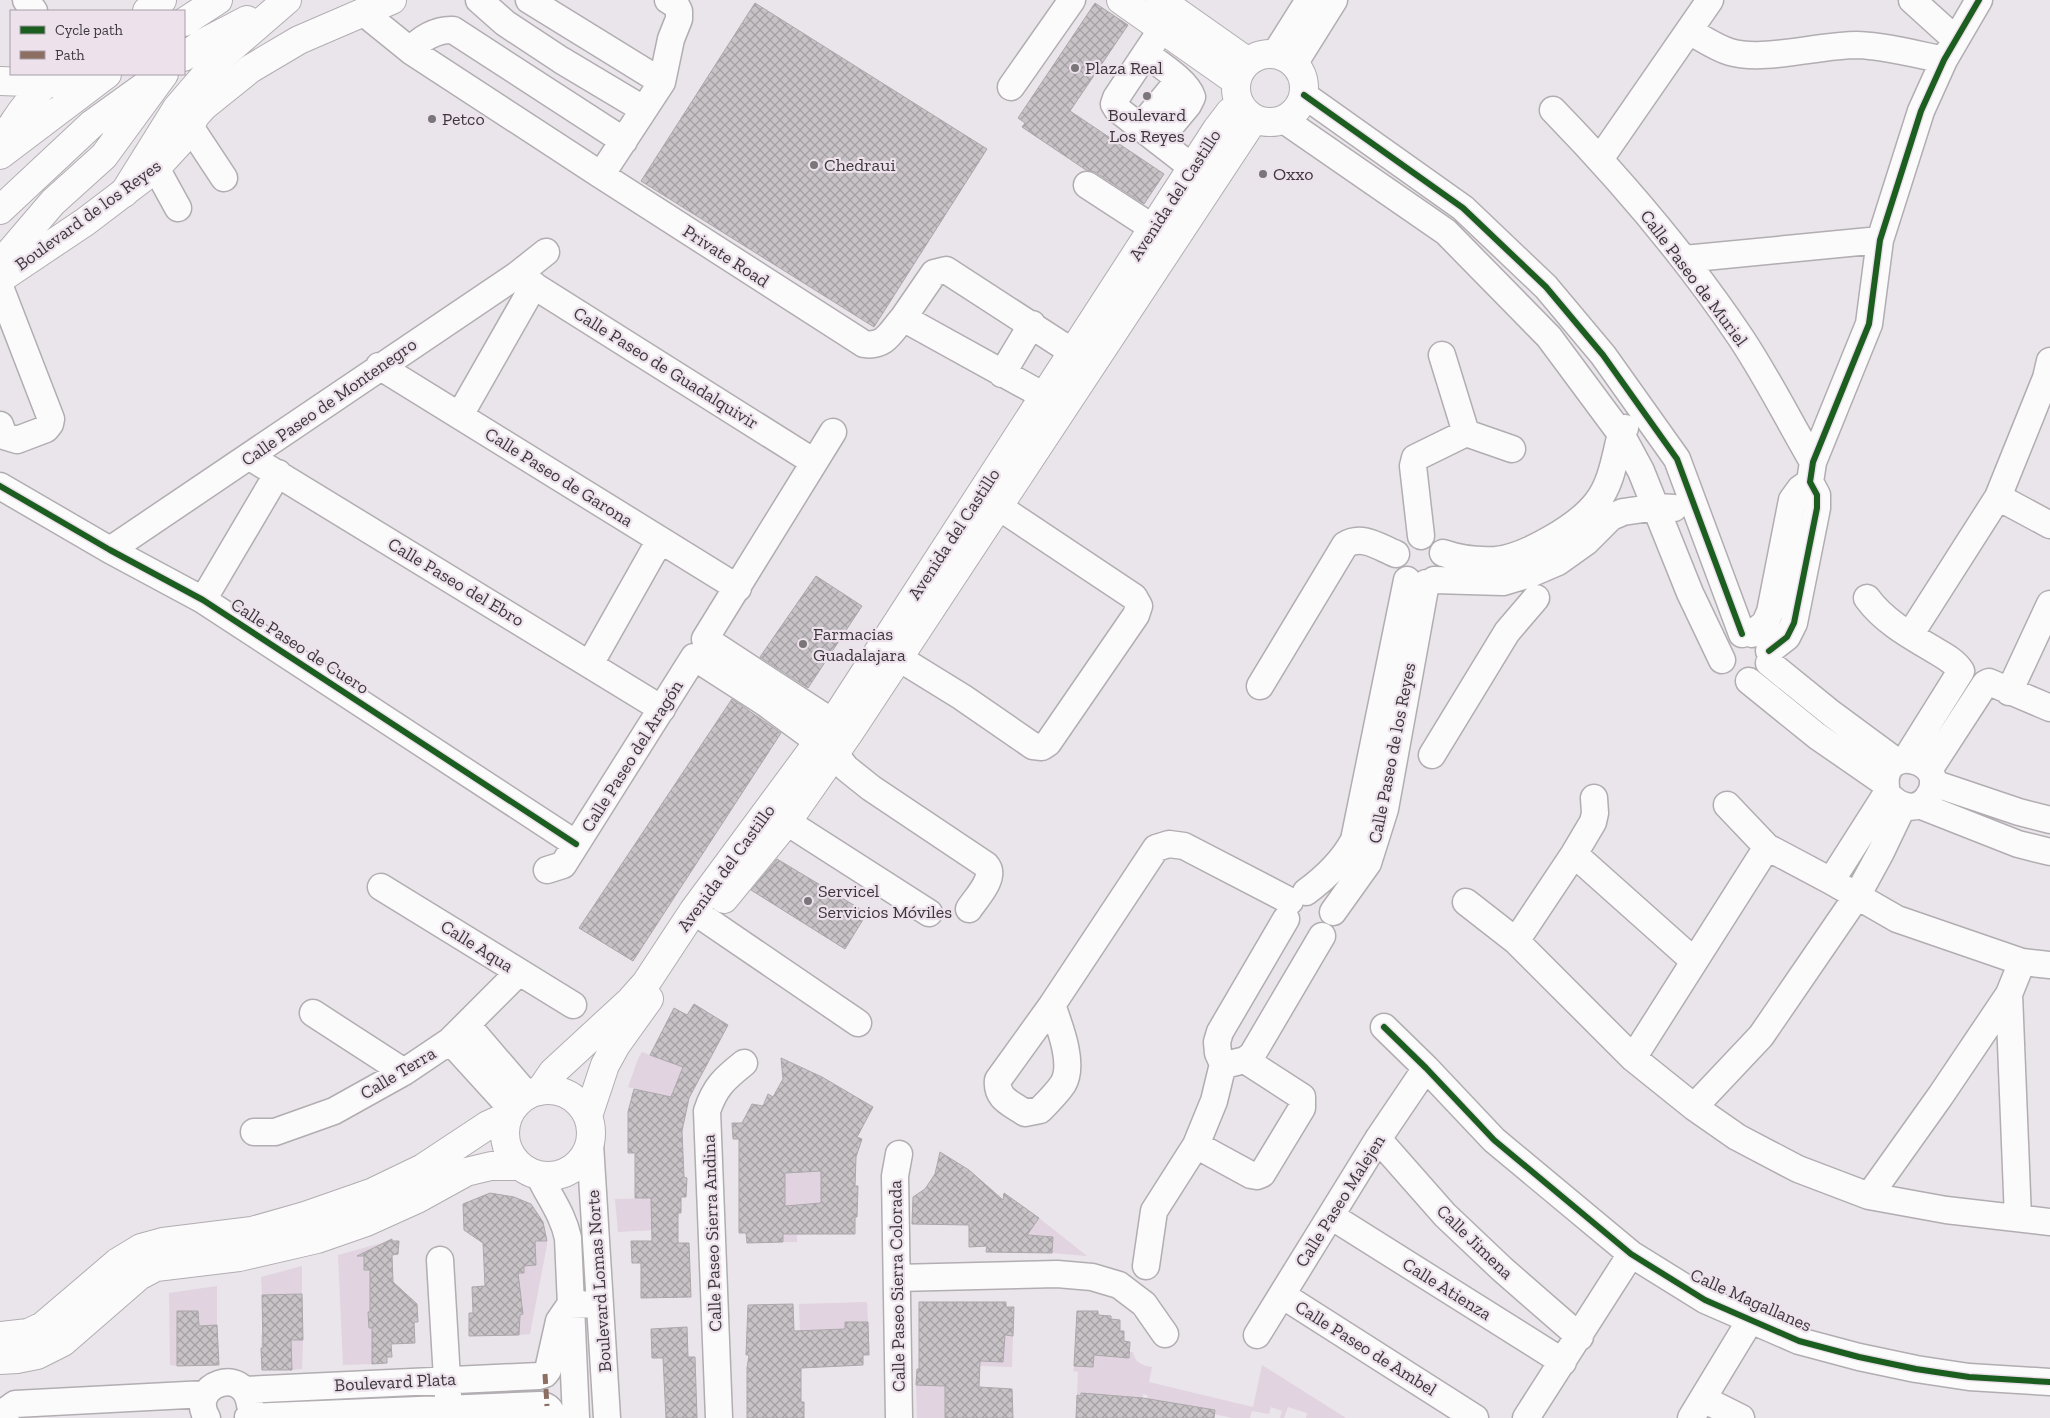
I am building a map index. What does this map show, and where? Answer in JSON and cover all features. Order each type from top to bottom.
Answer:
[{"type":"main road","points":[[148,10],[162,0]]},
{"type":"main road","points":[[185,21],[218,0]]},
{"type":"main road","points":[[185,56],[201,44],[283,0]]},
{"type":"main road","points":[[124,193],[177,108],[221,57],[287,0]]},
{"type":"main road","name":"Boulevard de los Reyes","points":[[0,279],[34,258],[124,193],[196,135],[204,106],[216,94],[250,69],[299,40],[392,0]]},
{"type":"main road","points":[[1122,0],[1245,92]]},
{"type":"main road","points":[[1160,0],[1245,92],[1274,122],[1284,120],[1298,109],[1304,94],[1304,83],[1301,73],[1284,59],[1260,56],[1245,92]]},
{"type":"main road","points":[[0,148],[15,120],[21,77],[79,80],[106,75]]},
{"type":"main road","points":[[0,155],[106,75]]},
{"type":"main road","points":[[0,210],[92,124],[161,75]]},
{"type":"main road","points":[[0,264],[53,202],[104,156],[161,75]]},
{"type":"main road","name":"Avenida del Castillo","points":[[1082,358],[1153,228],[1217,129],[1245,92]]},
{"type":"main road","name":"Avenida del Castillo","points":[[522,1103],[630,1001],[646,983],[834,738],[1082,358],[1245,92]]},
{"type":"main road","name":"Avenida del Castillo","points":[[588,1116],[605,1065],[616,1045],[700,915],[787,822],[834,738]]},
{"type":"main road","points":[[0,1336],[28,1333],[43,1326],[118,1262],[149,1258],[239,1257],[317,1239],[366,1222],[417,1199],[466,1172],[491,1166],[552,1176],[570,1170],[584,1156],[590,1144],[591,1130],[588,1116],[580,1104],[568,1095],[555,1090],[522,1103],[422,1168],[371,1194],[252,1231],[163,1242],[149,1258],[139,1276],[63,1342],[37,1355],[0,1360]]},
{"type":"main road","points":[[522,1103],[505,1129],[506,1143],[511,1156],[530,1171]]},
{"type":"street","points":[[479,0],[505,23],[561,60],[643,109]]},
{"type":"street","points":[[601,175],[662,82],[671,39],[679,19],[679,11],[676,5],[668,0]]},
{"type":"street","points":[[1011,87],[1072,0]]},
{"type":"street","points":[[1284,59],[1309,0]]},
{"type":"street","points":[[1284,59],[1334,0]]},
{"type":"street","points":[[1600,159],[1710,0]]},
{"type":"street","points":[[1912,0],[1950,49]]},
{"type":"street","points":[[1812,472],[1869,324],[1880,240],[1921,111],[1950,49],[1979,0]]},
{"type":"street","points":[[531,1],[662,82]]},
{"type":"street","name":"Private Road","points":[[364,13],[410,51],[864,344],[874,345],[882,342],[903,318],[934,273],[946,270],[1082,358]]},
{"type":"street","points":[[1162,29],[1116,98],[1114,104],[1117,109],[1193,168]]},
{"type":"street","points":[[410,51],[415,45],[439,30],[453,30],[624,141]]},
{"type":"street","points":[[1689,31],[1729,52],[1744,55],[1760,55],[1828,46],[1857,45],[1950,49]]},
{"type":"street","points":[[1146,54],[1190,90],[1192,97],[1188,105],[1149,134]]},
{"type":"street","points":[[1149,134],[1179,80]]},
{"type":"street","points":[[1284,120],[1446,232],[1549,338],[1621,434],[1641,471],[1690,593],[1725,669],[1731,676],[1749,681],[1758,678],[1765,672],[1758,646],[1690,497],[1677,459],[1602,355],[1546,287],[1463,208],[1304,94]]},
{"type":"street","points":[[1188,105],[1217,129]]},
{"type":"street","name":"Calle Paseo de Muriel","points":[[1553,110],[1600,159],[1684,259],[1741,338],[1812,472],[1817,495],[1817,508],[1794,623],[1787,637],[1758,646]]},
{"type":"street","points":[[196,135],[224,178]]},
{"type":"street","points":[[1370,180],[1387,154]]},
{"type":"street","points":[[162,162],[178,208]]},
{"type":"street","points":[[1088,185],[1153,228]]},
{"type":"street","points":[[1457,243],[1476,220]]},
{"type":"street","points":[[1684,259],[1880,240]]},
{"type":"street","name":"Calle Paseo de Montenegro","points":[[110,550],[250,457],[379,366],[526,280],[546,252]]},
{"type":"street","points":[[460,415],[526,280]]},
{"type":"street","name":"Calle Paseo de Guadalquivir","points":[[526,280],[814,462]]},
{"type":"street","points":[[0,287],[51,419],[46,429],[17,440],[4,436],[0,425]]},
{"type":"street","points":[[903,318],[1054,401]]},
{"type":"street","points":[[1002,374],[1032,324]]},
{"type":"street","points":[[1442,355],[1466,433]]},
{"type":"street","points":[[1910,636],[1998,497],[2046,378],[2050,361]]},
{"type":"street","name":"Calle Paseo de Garona","points":[[379,366],[738,588]]},
{"type":"street","points":[[1653,424],[1641,420],[1624,428],[1604,490],[1598,501],[1585,516],[1557,536],[1522,552],[1500,571],[1422,581],[1397,569],[1396,554],[1400,547],[1405,541],[1421,536],[1434,541],[1443,553],[1459,559],[1500,571],[1530,574],[1558,562],[1586,542],[1611,517],[1622,512],[1657,507],[1670,509],[1682,506],[1690,497]]},
{"type":"street","name":"Calle Paseo del Aragón","points":[[547,870],[563,864],[738,588],[833,432]]},
{"type":"street","points":[[1421,536],[1413,466],[1415,458],[1466,433],[1512,449]]},
{"type":"street","name":"Calle Paseo del Ebro","points":[[250,457],[662,709]]},
{"type":"street","points":[[203,600],[278,473]]},
{"type":"street","name":"Calle Paseo de Cuero","points":[[0,486],[110,550],[203,600],[576,844]]},
{"type":"street","points":[[1998,497],[2050,525]]},
{"type":"street","points":[[890,653],[962,697],[1032,746],[1042,747],[1048,743],[1136,615],[1139,606],[1134,597],[989,500]]},
{"type":"street","points":[[1260,686],[1345,545],[1352,540],[1361,539],[1396,554]]},
{"type":"street","points":[[590,664],[660,540]]},
{"type":"street","points":[[1422,581],[1443,568],[1443,553]]},
{"type":"street","points":[[1500,571],[1507,632]]},
{"type":"street","name":"Calle Paseo de los Reyes","points":[[1294,904],[1324,878],[1349,850],[1354,840],[1422,581]]},
{"type":"street","name":"Calle Paseo de los Reyes","points":[[1333,912],[1368,863],[1382,817],[1422,581]]},
{"type":"street","points":[[1432,755],[1507,632],[1536,598]]},
{"type":"street","points":[[1694,1107],[1761,1036],[1856,896],[1881,852],[1899,784],[1962,671],[1956,663],[1910,636],[1876,611],[1867,598]]},
{"type":"street","points":[[1722,660],[1723,651],[1727,643],[1734,637],[1758,646],[1832,714],[1899,784],[1929,796],[1931,777],[1997,688],[2050,604]]},
{"type":"street","points":[[700,648],[834,738],[846,768],[871,788],[989,868],[990,877],[969,909]]},
{"type":"street","points":[[1749,681],[1817,736],[1899,784],[2018,844],[2050,852]]},
{"type":"street","points":[[1997,688],[2050,708]]},
{"type":"street","points":[[1831,881],[1915,759],[1923,764],[1931,777],[2019,812],[2050,820]]},
{"type":"street","points":[[1516,941],[1574,854],[1592,822],[1595,812],[1594,798]]},
{"type":"street","points":[[1727,805],[1767,847],[1897,919],[2022,962],[2050,965]]},
{"type":"street","points":[[787,822],[929,913]]},
{"type":"street","points":[[1052,1005],[1156,848],[1169,844],[1184,846],[1294,904]]},
{"type":"street","points":[[1633,1058],[1767,847]]},
{"type":"street","points":[[1574,854],[1694,961]]},
{"type":"street","name":"Calle Aqua","points":[[381,887],[573,1005]]},
{"type":"street","points":[[1146,1266],[1154,1211],[1196,1145],[1214,1101],[1234,1062],[1252,1056],[1322,936],[1329,930],[1333,922],[1333,912],[1330,903],[1324,896],[1315,892],[1294,904],[1220,1032],[1217,1042],[1218,1053],[1234,1062],[1302,1097],[1302,1108],[1262,1174],[1257,1176],[1251,1175],[1196,1145]]},
{"type":"street","points":[[1466,902],[1516,941],[1633,1058],[1694,1107],[1737,1137],[1798,1169],[1868,1196],[1946,1210],[2050,1222]]},
{"type":"street","points":[[1294,904],[1289,928],[1295,935],[1303,939],[1313,939],[1322,936]]},
{"type":"street","points":[[700,915],[858,1023]]},
{"type":"street","points":[[1868,1196],[1942,1096],[2009,994],[2022,962]]},
{"type":"street","name":"Calle Terra","points":[[254,1132],[275,1132],[334,1111],[404,1072],[458,1033],[519,972]]},
{"type":"street","points":[[2009,994],[2018,1218]]},
{"type":"street","points":[[313,1013],[404,1072]]},
{"type":"street","name":"Calle Magallanes","points":[[1384,1027],[1494,1140],[1631,1254],[1705,1300],[1799,1341],[1916,1369],[1969,1377],[2050,1382]]},
{"type":"street","points":[[458,1033],[522,1103]]},
{"type":"street","name":"Calle Paseo Sierra Andina","points":[[719,1418],[707,1111],[713,1094],[723,1080],[744,1063]]},
{"type":"street","name":"Calle Paseo Malejen","points":[[1257,1335],[1378,1139],[1426,1068]]},
{"type":"street","name":"Calle Jimena","points":[[1378,1139],[1445,1215],[1502,1269],[1580,1337]]},
{"type":"street","name":"Boulevard Lomas Norte","points":[[590,1144],[607,1418]]},
{"type":"street","name":"Calle Paseo Sierra Colorada","points":[[899,1154],[895,1176],[899,1418]]},
{"type":"street","name":"Boulevard Lomas Norte","points":[[530,1171],[559,1210],[566,1226],[576,1418]]},
{"type":"street","name":"Calle Atienza","points":[[1331,1216],[1562,1362]]},
{"type":"street","points":[[1526,1418],[1580,1337],[1631,1254]]},
{"type":"street","points":[[440,1260],[448,1414]]},
{"type":"street","points":[[568,1272],[599,1272]]},
{"type":"street","points":[[897,1278],[1057,1274],[1092,1277],[1119,1285],[1144,1304],[1165,1334]]},
{"type":"street","name":"Calle Paseo de Ambel","points":[[1282,1295],[1475,1418]]},
{"type":"street","points":[[570,1305],[600,1304]]},
{"type":"street","name":"Boulevard Plata","points":[[245,1390],[545,1374],[548,1370],[559,1321],[570,1305]]},
{"type":"street","points":[[1741,1418],[1697,1408],[1751,1319]]},
{"type":"street","points":[[6,1414],[15,1404],[207,1406],[211,1388],[224,1382],[232,1382],[245,1390],[250,1398],[251,1408],[247,1417]]},
{"type":"street","name":"Boulevard Plata","points":[[247,1417],[550,1412]]},
{"type":"shaded area","points":[[642,1052],[683,1067],[671,1097],[628,1087]]},
{"type":"shaded area","points":[[778,1132],[805,1172],[824,1171],[821,1184],[821,1203],[808,1219],[809,1234],[797,1235],[797,1242],[783,1242],[782,1225],[795,1206],[776,1206],[776,1202],[785,1201],[785,1176]]},
{"type":"shaded area","points":[[651,1198],[655,1230],[618,1232],[615,1199]]},
{"type":"shaded area","points":[[1039,1218],[1087,1256],[1052,1253],[1053,1237],[1027,1235]]},
{"type":"shaded area","points":[[389,1241],[364,1255],[364,1270],[380,1270],[380,1275],[370,1276],[370,1292],[382,1291],[368,1313],[369,1328],[372,1328],[372,1364],[343,1365],[338,1255]]},
{"type":"shaded area","points":[[535,1241],[547,1241],[547,1245],[530,1334],[519,1335],[520,1315],[523,1314],[522,1300],[514,1298],[519,1285],[518,1273],[524,1273],[523,1266]]},
{"type":"shaded area","points":[[302,1266],[302,1294],[262,1295],[261,1277]]},
{"type":"shaded area","points":[[217,1286],[217,1325],[199,1326],[198,1311],[178,1311],[185,1348],[177,1349],[177,1366],[170,1365],[169,1293]]},
{"type":"shaded area","points":[[867,1302],[868,1322],[845,1322],[845,1329],[809,1330],[809,1368],[801,1368],[799,1304]]},
{"type":"shaded area","points":[[261,1335],[266,1335],[266,1341],[303,1340],[302,1369],[292,1370],[291,1347],[261,1348]]},
{"type":"shaded area","points":[[1013,1336],[1012,1367],[978,1366],[945,1386],[977,1341],[919,1342],[919,1339]]},
{"type":"shaded area","points":[[1094,1352],[1114,1353],[1114,1357],[1128,1358],[1129,1352],[1133,1352],[1135,1358],[1140,1363],[1152,1367],[1149,1382],[1253,1407],[1262,1365],[1346,1418],[1306,1418],[1307,1413],[1288,1407],[1284,1418],[1280,1418],[1282,1411],[1271,1407],[1269,1414],[1252,1411],[1250,1418],[1232,1418],[1148,1399],[1147,1395],[1143,1394],[1143,1399],[1077,1395],[1078,1372],[1073,1371],[1074,1366],[1093,1367]]},
{"type":"shaded area","points":[[916,1385],[945,1386],[945,1418],[917,1418]]},
{"type":"building","name":"Chedraui","points":[[755,3],[987,149],[874,327],[641,181]]},
{"type":"building","name":"Plaza Real","points":[[1095,3],[1128,25],[1070,111],[1164,174],[1144,204],[1095,172],[1086,170],[1022,127],[1025,123],[1018,118]]},
{"type":"building","name":"Farmacias Guadalajara","points":[[816,576],[862,606],[808,688],[760,657]]},
{"type":"building","points":[[732,699],[781,733],[633,961],[579,928]]},
{"type":"building","name":"Servicel Servicios Móviles","points":[[777,859],[867,913],[845,949],[751,890]]},
{"type":"building","points":[[694,1004],[728,1025],[689,1098],[682,1131],[684,1177],[687,1178],[686,1197],[681,1197],[681,1213],[678,1213],[678,1243],[689,1243],[691,1297],[641,1298],[641,1263],[632,1263],[631,1241],[652,1241],[651,1198],[635,1198],[635,1153],[628,1153],[628,1112],[634,1089],[671,1097],[683,1067],[650,1055],[674,1008],[687,1015]]},
{"type":"building","points":[[781,1058],[822,1077],[873,1107],[857,1137],[862,1139],[856,1157],[855,1186],[858,1186],[855,1234],[783,1234],[783,1242],[747,1243],[746,1233],[739,1233],[739,1139],[733,1139],[732,1123],[742,1123],[752,1104],[763,1106],[768,1094],[773,1097],[783,1079]],"holes":[[[821,1171],[821,1203],[785,1206],[785,1173]]]},
{"type":"building","points":[[940,1152],[969,1170],[1003,1200],[1004,1193],[1039,1218],[1027,1235],[1053,1237],[1052,1253],[986,1252],[987,1246],[969,1247],[969,1225],[912,1224],[913,1197],[925,1189],[935,1174]]},
{"type":"building","points":[[490,1193],[514,1197],[531,1204],[543,1222],[547,1241],[535,1241],[536,1265],[524,1266],[524,1273],[518,1273],[523,1314],[520,1315],[519,1335],[469,1336],[469,1313],[473,1313],[472,1287],[485,1286],[483,1243],[464,1230],[463,1204]]},
{"type":"building","points":[[392,1239],[392,1241],[399,1241],[398,1254],[392,1255],[393,1282],[417,1304],[418,1322],[414,1322],[415,1343],[391,1344],[392,1357],[387,1357],[387,1363],[372,1364],[372,1328],[369,1328],[368,1312],[370,1312],[370,1270],[364,1270],[364,1256],[357,1256]]},
{"type":"building","points":[[302,1294],[303,1340],[291,1340],[292,1370],[262,1370],[262,1295]]},
{"type":"building","points":[[919,1302],[1006,1302],[1006,1307],[1014,1307],[1013,1336],[1005,1335],[1003,1362],[980,1361],[979,1387],[1012,1389],[1013,1418],[945,1418],[945,1386],[916,1385],[917,1369],[919,1369]]},
{"type":"building","points":[[793,1304],[794,1331],[845,1329],[845,1322],[868,1322],[869,1355],[863,1355],[863,1365],[801,1368],[801,1402],[804,1402],[804,1418],[747,1418],[747,1368],[749,1355],[746,1355],[748,1305]]},
{"type":"building","points":[[177,1311],[198,1311],[199,1326],[217,1325],[219,1365],[177,1366]]},
{"type":"building","points":[[1077,1311],[1098,1311],[1098,1315],[1111,1316],[1111,1319],[1120,1320],[1120,1331],[1124,1331],[1124,1341],[1130,1342],[1129,1358],[1094,1355],[1093,1367],[1074,1366]]},
{"type":"building","points":[[687,1327],[688,1357],[695,1357],[697,1418],[666,1418],[663,1358],[652,1358],[651,1329]]},
{"type":"building","points":[[1081,1393],[1143,1398],[1215,1410],[1214,1418],[1076,1418],[1077,1395],[1081,1396]]},
{"type":"marked path","points":[[545,1374],[547,1406]]},
{"type":"cycle path","points":[[1769,651],[1787,637],[1794,623],[1817,508],[1817,495],[1810,482],[1813,462],[1869,324],[1880,240],[1921,111],[1944,60],[1979,0]]},
{"type":"cycle path","points":[[1304,95],[1463,208],[1546,287],[1603,355],[1677,459],[1742,634]]},
{"type":"cycle path","points":[[0,486],[110,550],[203,600],[576,844]]},
{"type":"cycle path","points":[[1384,1027],[1494,1140],[1631,1254],[1705,1300],[1799,1341],[1859,1357],[1916,1369],[1969,1377],[2050,1382]]},
{"type":"place","name":"Plaza Real","points":[[1075,68]]},
{"type":"place","name":"Boulevard Los Reyes","points":[[1147,96]]},
{"type":"place","name":"Petco","points":[[432,119]]},
{"type":"place","name":"Chedraui","points":[[814,165]]},
{"type":"place","name":"Oxxo","points":[[1263,174]]},
{"type":"place","name":"Farmacias Guadalajara","points":[[803,644]]},
{"type":"place","name":"Servicel Servicios Móviles","points":[[808,901]]}]
